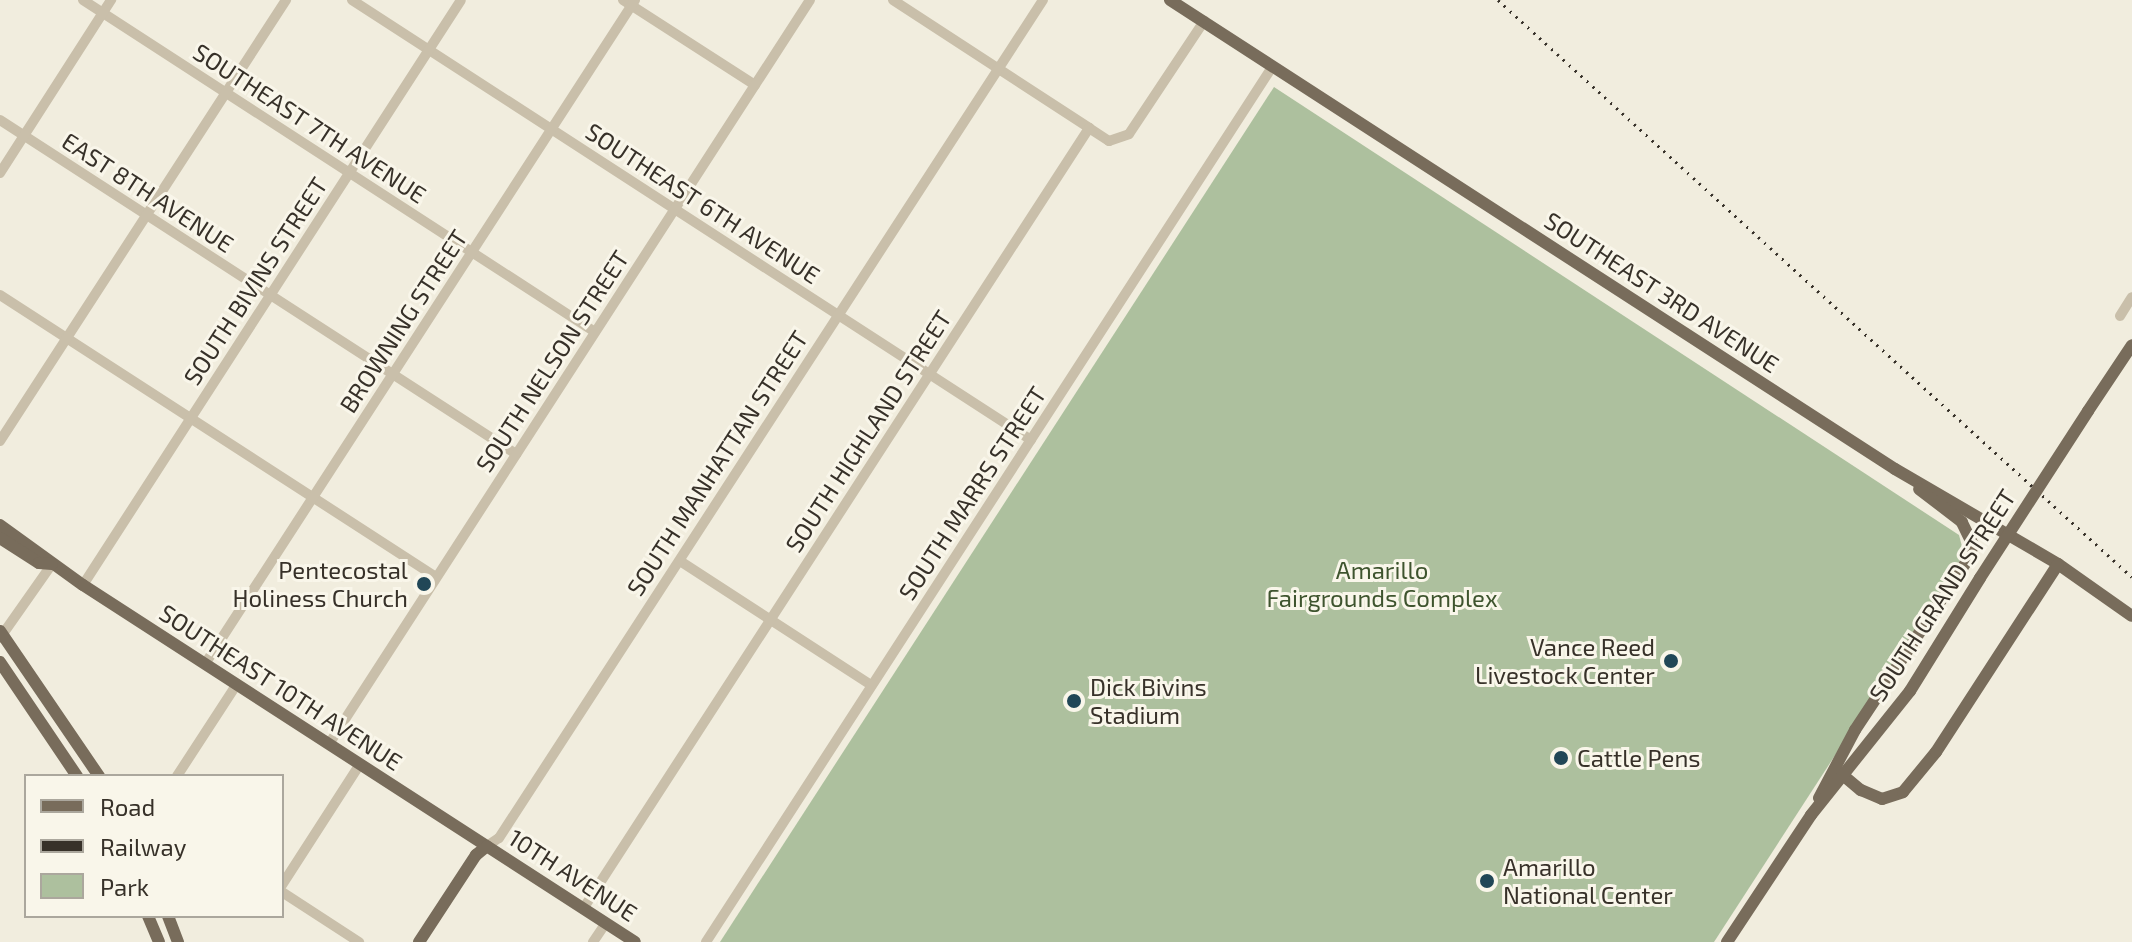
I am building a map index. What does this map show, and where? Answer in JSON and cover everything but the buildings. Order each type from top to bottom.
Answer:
[{"type":"main road","name":"SOUTHEAST 3RD AVENUE","points":[[1170,0],[1909,477],[2058,564],[2132,616]]},
{"type":"main road","name":"SOUTH GRAND STREET","points":[[1727,942],[1811,815],[1934,656],[1980,578],[2132,345]]},
{"type":"main road","points":[[1811,815],[1836,761],[1969,558],[1973,545],[1962,522],[1934,504],[1909,477]]},
{"type":"main road","points":[[0,525],[52,564]]},
{"type":"main road","points":[[0,538],[39,563],[52,564]]},
{"type":"main road","name":"SOUTHEAST 10TH AVENUE","points":[[52,564],[487,846]]},
{"type":"main road","points":[[1836,761],[1843,777],[1882,799],[1903,792],[1936,752],[2058,564]]},
{"type":"main road","points":[[1,635],[96,772]]},
{"type":"main road","points":[[0,662],[76,774]]},
{"type":"main road","name":"10TH AVENUE","points":[[487,846],[635,942]]},
{"type":"main road","name":"SOUTH MANHATTAN STREET","points":[[419,942],[476,855],[487,846]]},
{"type":"main road","points":[[149,918],[159,942]]},
{"type":"main road","points":[[169,918],[178,942]]},
{"type":"street","name":"SOUTHEAST 7TH AVENUE","points":[[83,0],[595,332]]},
{"type":"street","points":[[0,173],[111,0]]},
{"type":"street","points":[[0,441],[286,0]]},
{"type":"street","name":"SOUTHEAST 6TH AVENUE","points":[[352,0],[1031,440]]},
{"type":"street","name":"SOUTH BIVINS STREET","points":[[83,585],[461,0]]},
{"type":"street","name":"SOUTH NELSON STREET","points":[[329,744],[810,0]]},
{"type":"street","points":[[893,0],[1109,141],[1129,134],[1204,21]]},
{"type":"street","name":"SOUTH MANHATTAN STREET","points":[[487,846],[499,838],[1043,0]]},
{"type":"street","points":[[630,2],[755,85]]},
{"type":"street","name":"BROWNING STREET","points":[[205,664],[630,2]]},
{"type":"street","name":"SOUTH MARRS STREET","points":[[706,942],[1272,67]]},
{"type":"street","name":"EAST 8TH AVENUE","points":[[0,120],[516,454]]},
{"type":"street","name":"SOUTH HIGHLAND STREET","points":[[583,909],[1089,128]]},
{"type":"street","points":[[0,295],[436,577]]},
{"type":"street","points":[[2120,316],[2132,297]]},
{"type":"street","points":[[680,561],[871,685]]},
{"type":"street","points":[[1,635],[52,564]]},
{"type":"street","points":[[178,774],[237,684]]},
{"type":"street","points":[[284,882],[360,764]]},
{"type":"street","points":[[284,893],[359,942]]},
{"type":"street","points":[[593,942],[606,923]]},
{"type":"green space","name":"Amarillo Fairgrounds Complex","points":[[1274,87],[1959,535],[1964,554],[1843,743],[1714,942],[720,942]]},
{"type":"railway","points":[[1498,0],[2132,577]]},
{"type":"place","name":"Pentecostal Holiness Church","points":[[424,584]]},
{"type":"place","name":"Vance Reed Livestock Center","points":[[1671,661]]},
{"type":"place","name":"Dick Bivins Stadium","points":[[1074,701]]},
{"type":"place","name":"Cattle Pens","points":[[1561,758]]},
{"type":"place","name":"Amarillo National Center","points":[[1487,881]]}]
